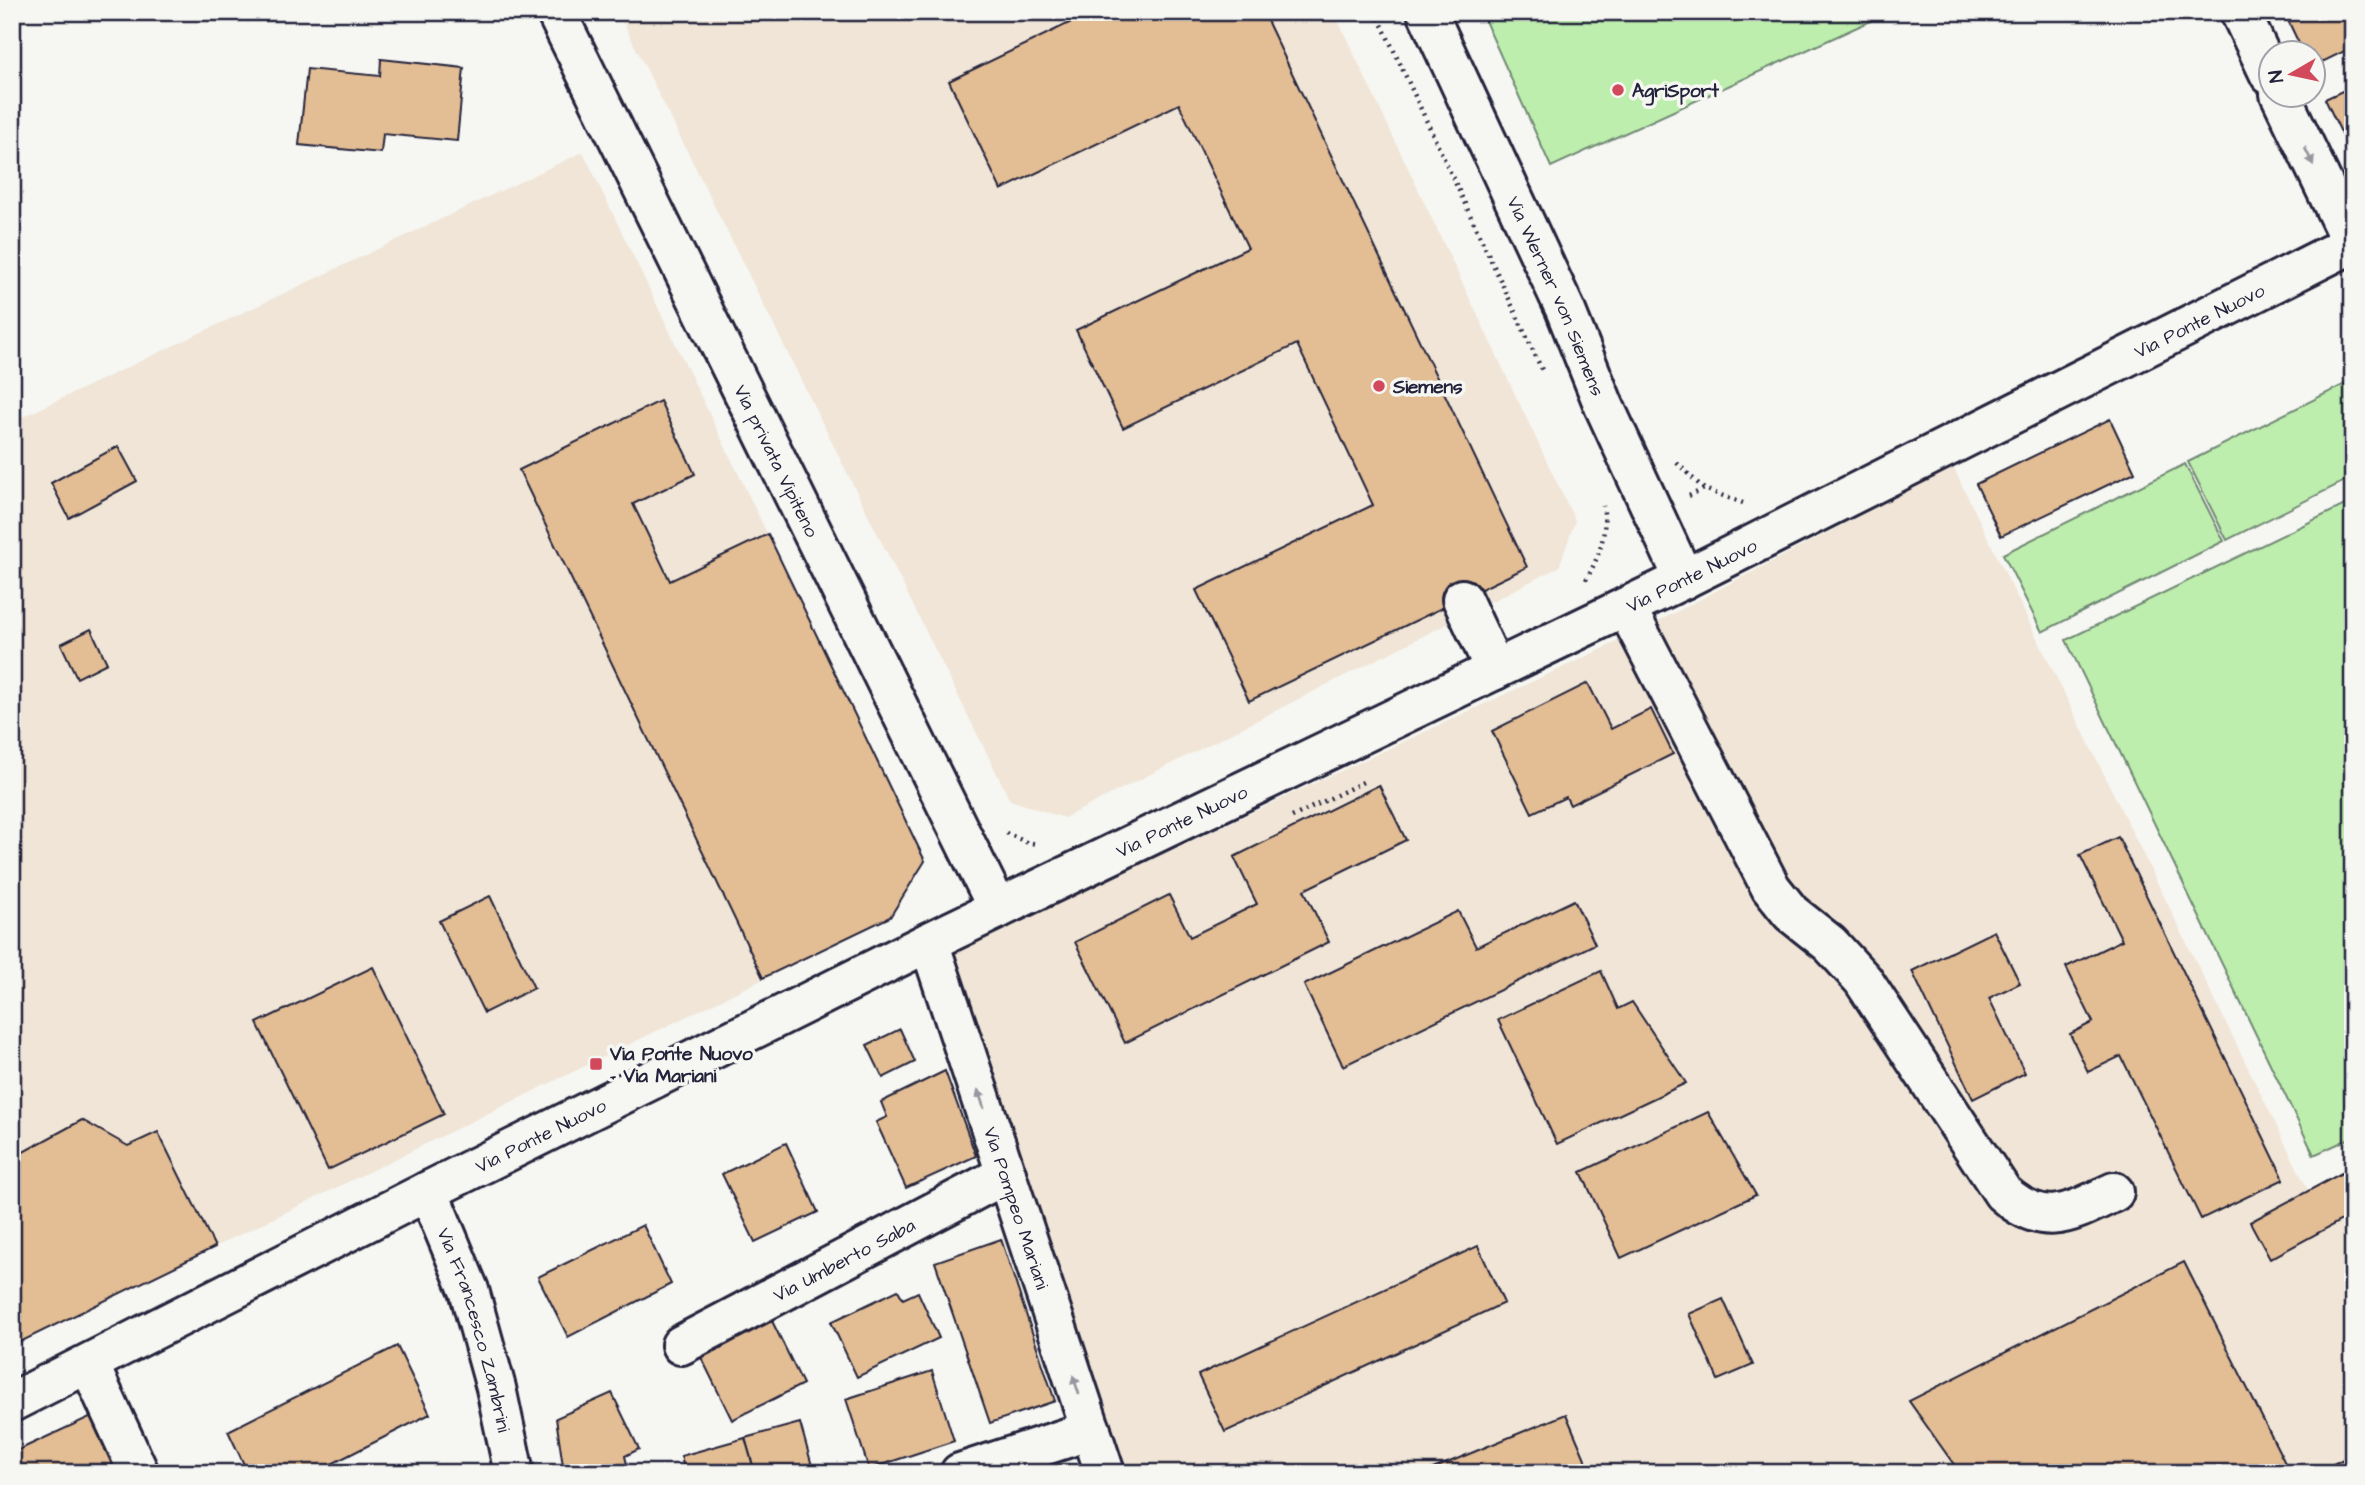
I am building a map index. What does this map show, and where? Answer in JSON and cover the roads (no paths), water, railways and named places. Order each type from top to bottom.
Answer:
[{"type":"street","name":"Via privata Vipiteno","points":[[556,12],[998,909]]},
{"type":"street","name":"Via Werner von Siemens","points":[[1427,12],[1565,309],[1604,406],[1684,579]]},
{"type":"street","points":[[2240,12],[2256,46]]},
{"type":"street","points":[[2287,108],[2352,244]]},
{"type":"street","name":"Via Ponte Nuovo","points":[[12,1402],[929,942],[1684,579],[2352,244]]},
{"type":"street","points":[[1462,599],[1495,670]]},
{"type":"street","points":[[1626,607],[1776,895],[1808,928],[1842,955],[1863,980],[2003,1193],[2030,1212],[2044,1216],[2060,1216],[2114,1192]]},
{"type":"street","name":"Via Pompeo Mariani","points":[[929,942],[1105,1473]]},
{"type":"street","name":"Via Umberto Saba","points":[[681,1345],[1006,1174]]},
{"type":"street","name":"Via Francesco Zambrini","points":[[428,1191],[469,1290],[496,1388],[514,1473]]},
{"type":"street","points":[[89,1364],[139,1473]]},
{"type":"street","points":[[960,1473],[1091,1430]]},
{"type":"place","name":"AgriSport","points":[[1618,90]]},
{"type":"place","name":"Siemens","points":[[1379,386]]},
{"type":"place","name":"Via Ponte Nuovo - Via Mariani","points":[[596,1064]]}]
